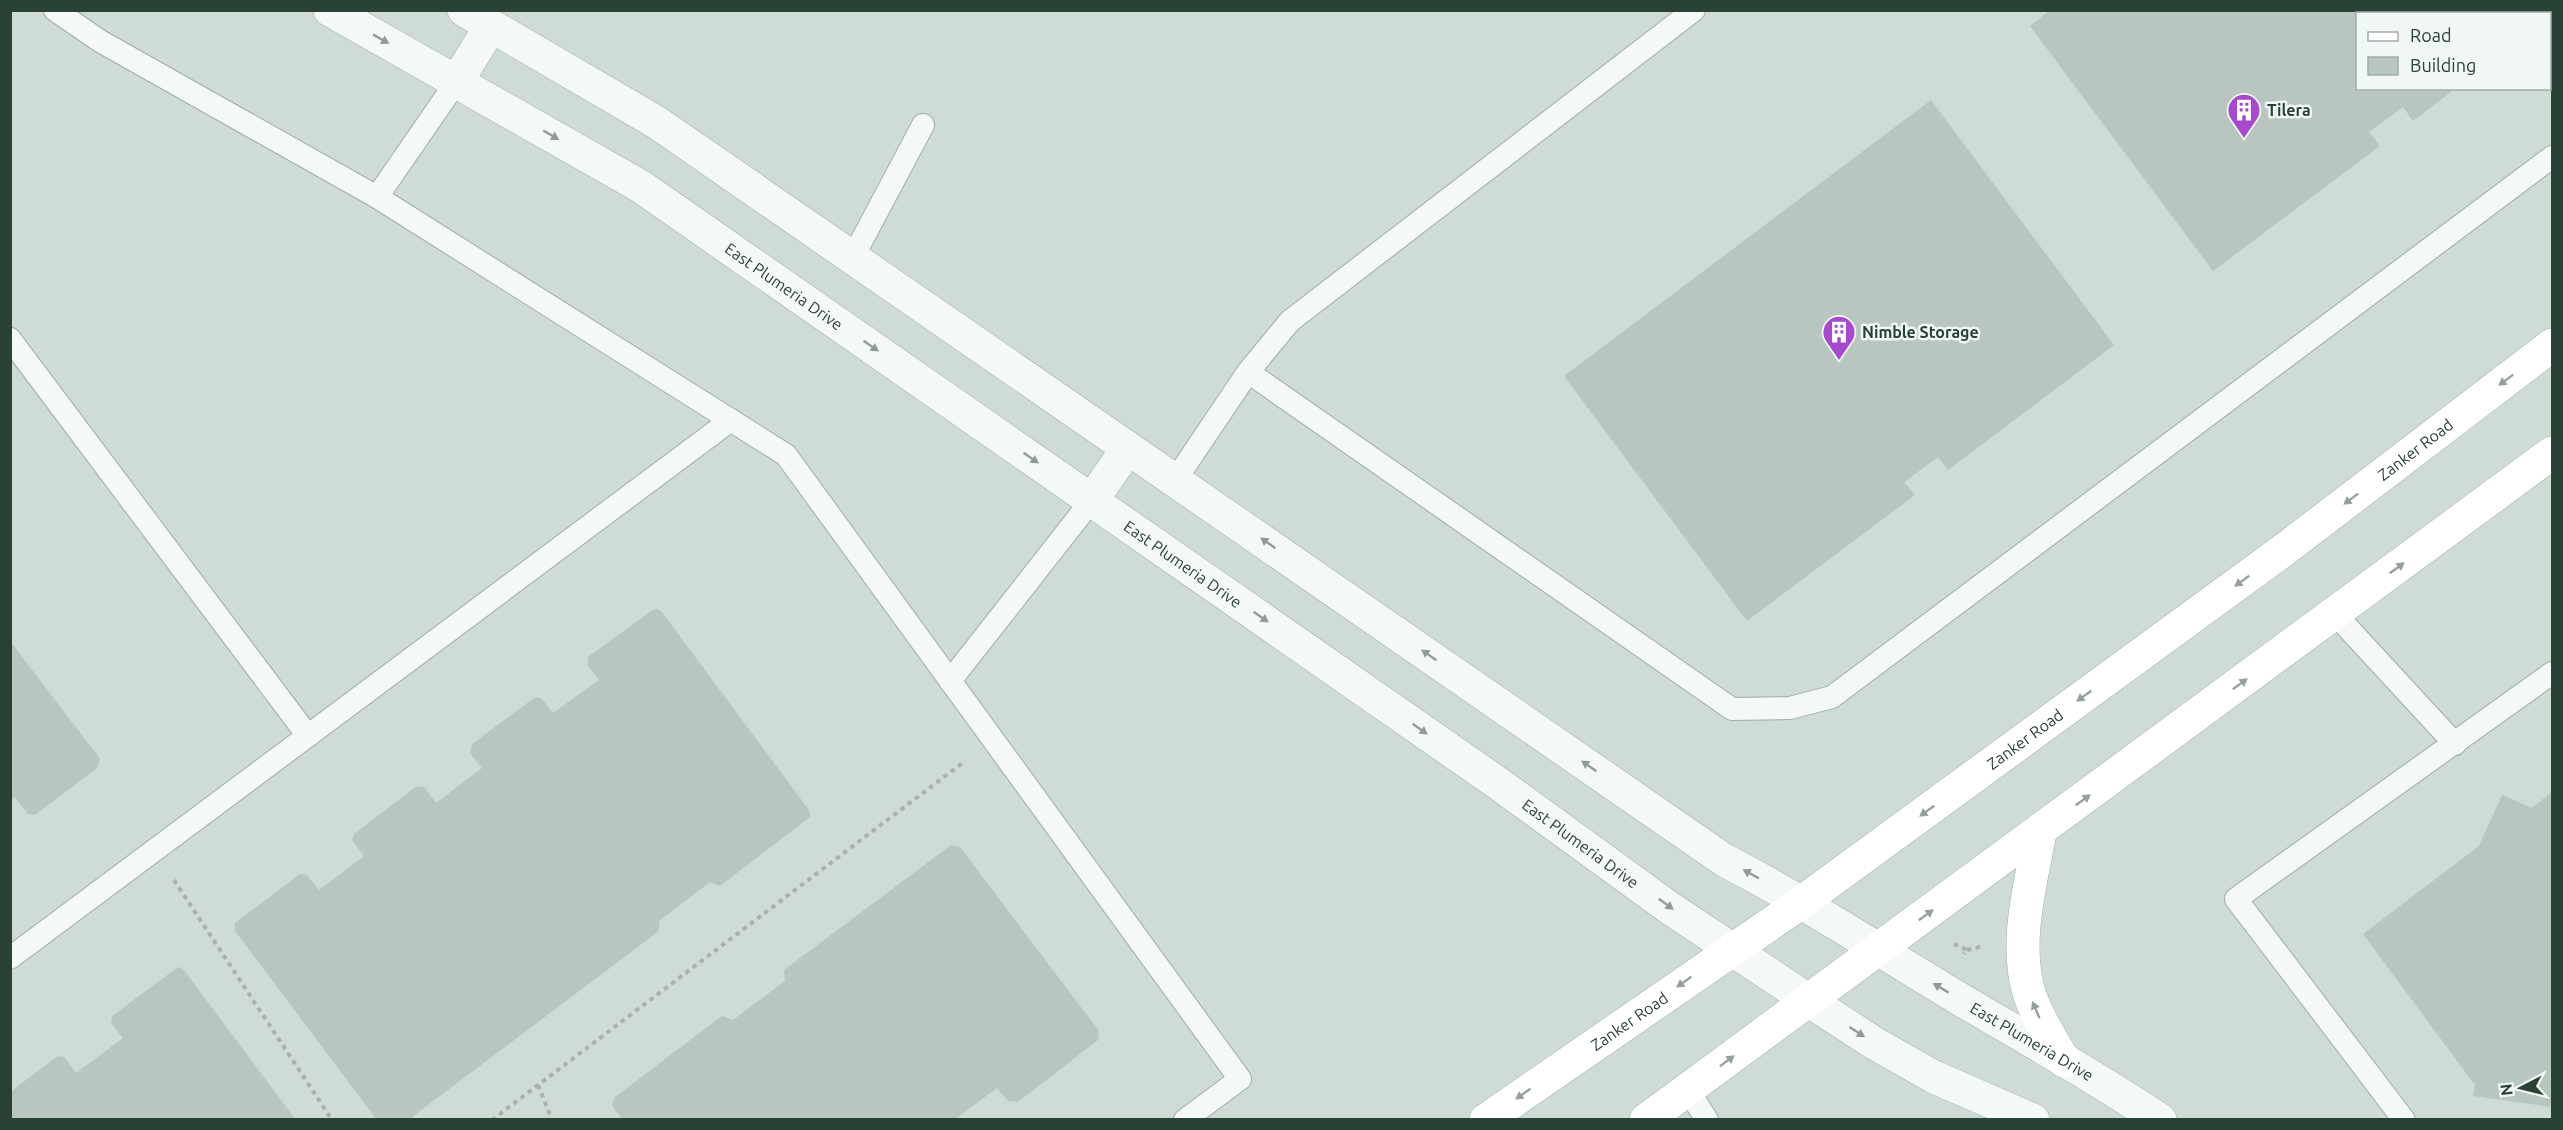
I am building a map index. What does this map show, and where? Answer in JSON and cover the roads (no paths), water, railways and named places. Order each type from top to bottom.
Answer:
[{"type":"main road","name":"Zanker Road","points":[[1486,1119],[1802,902],[2289,546],[2553,345]]},
{"type":"main road","points":[[1646,1119],[2040,832],[2553,453]]},
{"type":"main road","points":[[2040,832],[2025,918],[2025,971],[2029,994],[2038,1016],[2064,1061]]},
{"type":"street","name":"East Plumeria Drive","points":[[330,10],[640,186],[1732,949],[1874,1043],[1934,1077],[2033,1119]]},
{"type":"street","name":"East Plumeria Drive","points":[[484,16],[656,122],[1176,479],[1724,860],[1802,902],[2160,1119]]},
{"type":"street","points":[[457,81],[484,16]]},
{"type":"street","points":[[1092,500],[1128,448]]},
{"type":"lane","points":[[55,10],[100,41],[378,197],[786,455],[1240,1079],[1185,1119]]},
{"type":"lane","points":[[1176,479],[1248,372],[1290,321],[1694,10]]},
{"type":"lane","points":[[378,197],[457,81]]},
{"type":"lane","points":[[853,257],[923,125]]},
{"type":"lane","points":[[1248,372],[1732,709],[1790,708],[1833,697],[2553,157]]},
{"type":"lane","points":[[10,339],[308,736]]},
{"type":"lane","points":[[10,958],[731,420]]},
{"type":"lane","points":[[950,681],[1092,500]]},
{"type":"lane","points":[[2336,614],[2455,744]]},
{"type":"lane","points":[[2404,1119],[2236,899],[2553,673]]},
{"type":"lane","points":[[1688,1090],[1707,1119]]},
{"type":"place","name":"Tilera","points":[[2244,139]]},
{"type":"place","name":"Nimble Storage","points":[[1839,361]]}]
